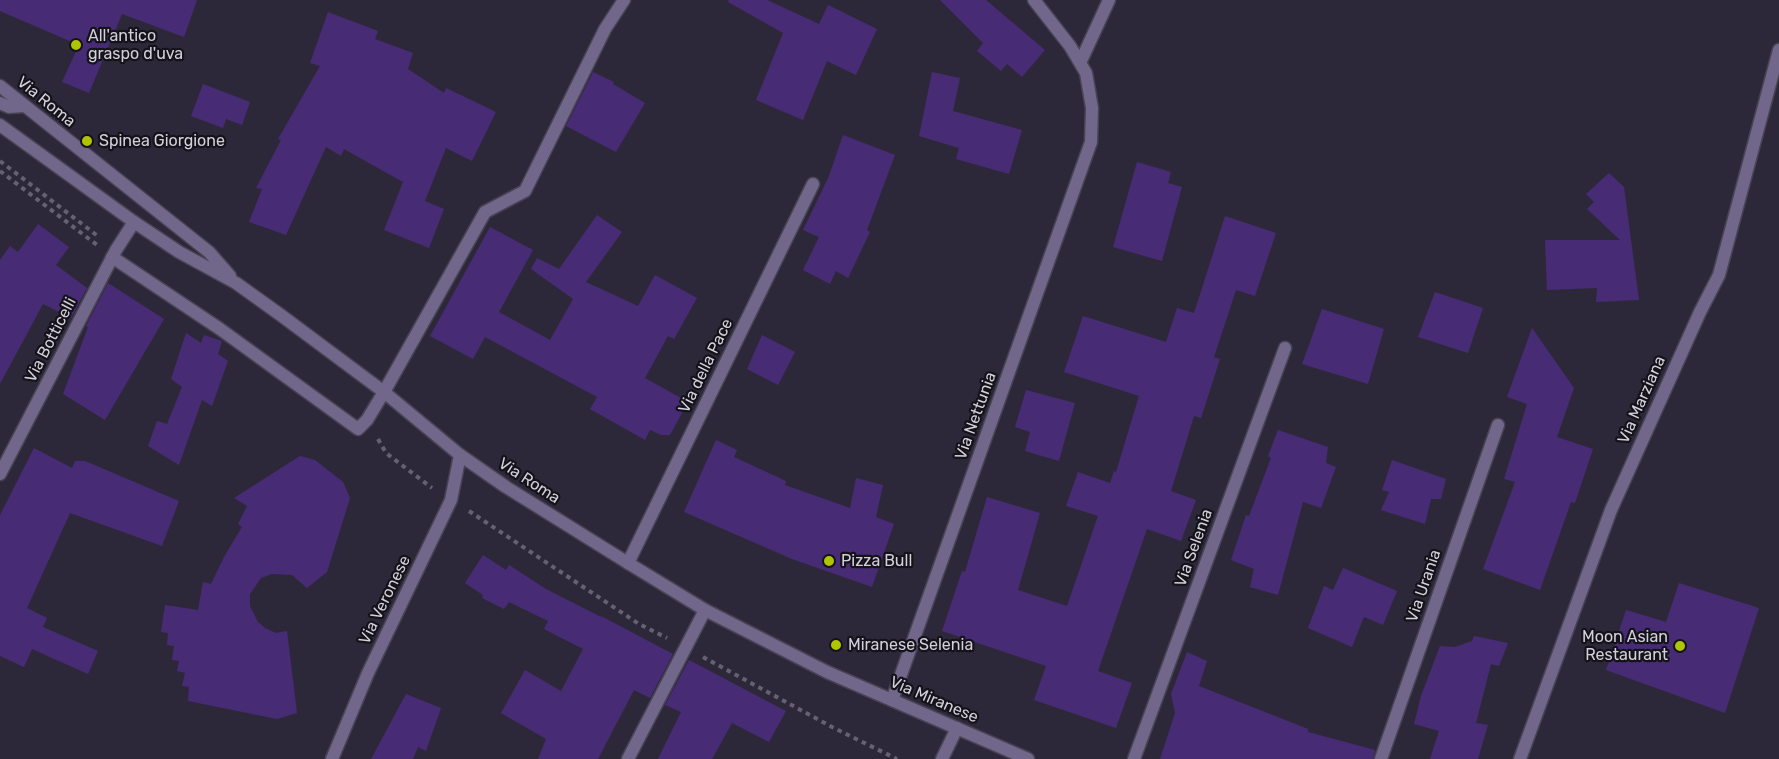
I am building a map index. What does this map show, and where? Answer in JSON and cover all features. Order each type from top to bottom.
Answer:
[{"type":"street","points":[[112,257],[220,329],[358,429],[367,420],[384,392],[485,213],[525,191],[604,29],[624,0]]},
{"type":"street","name":"Via Nettunia","points":[[892,700],[1091,142],[1092,108],[1086,73],[1070,46],[1034,0]]},
{"type":"street","points":[[1080,63],[1109,0]]},
{"type":"street","name":"Via Marziana","points":[[1520,759],[1611,510],[1700,312],[1719,275],[1779,50]]},
{"type":"street","name":"Via Roma","points":[[0,86],[209,252],[236,283]]},
{"type":"street","points":[[0,103],[9,107],[25,106]]},
{"type":"street","name":"Via Roma","points":[[0,125],[134,222],[179,252],[236,283],[384,392],[460,455],[506,487],[705,610],[827,672]]},
{"type":"street","name":"Via della Pace","points":[[628,563],[813,184]]},
{"type":"street","name":"Via Botticelli","points":[[0,474],[112,257],[134,222]]},
{"type":"street","name":"Via Selenia","points":[[1134,759],[1285,348]]},
{"type":"street","name":"Via Urania","points":[[1381,759],[1498,424]]},
{"type":"street","name":"Via Veronese","points":[[332,759],[368,673],[451,500],[460,455]]},
{"type":"street","points":[[628,759],[705,610]]},
{"type":"street","name":"Via Miranese","points":[[827,672],[1028,759]]},
{"type":"street","points":[[942,759],[957,728]]},
{"type":"path","points":[[0,171],[112,257]]},
{"type":"path","points":[[414,476],[639,624],[897,759]]},
{"type":"building","points":[[0,0],[197,0],[184,37],[122,14],[89,93],[62,82],[79,45],[0,11]]},
{"type":"building","points":[[729,0],[767,0],[819,24],[828,5],[877,29],[856,75],[827,61],[803,120],[756,100],[783,33],[728,2]]},
{"type":"building","points":[[940,0],[986,0],[1045,50],[1022,77],[1007,64],[1001,71],[977,51],[983,43]]},
{"type":"building","points":[[328,12],[378,31],[375,39],[413,53],[408,69],[444,93],[446,88],[496,112],[472,161],[446,148],[425,201],[444,209],[429,248],[384,230],[403,182],[344,149],[341,156],[326,147],[286,235],[249,222],[262,189],[256,188],[281,140],[278,139],[320,66],[310,63]]},
{"type":"building","points":[[593,72],[614,82],[613,84],[645,103],[616,152],[566,126]]},
{"type":"building","points":[[932,72],[960,78],[953,111],[1022,130],[1009,174],[956,159],[959,148],[919,136]]},
{"type":"building","points":[[203,84],[250,102],[242,125],[226,119],[223,128],[191,116]]},
{"type":"building","points":[[843,135],[895,155],[867,230],[870,232],[848,278],[836,271],[830,284],[803,270],[819,237],[803,230],[829,176]]},
{"type":"building","points":[[1137,162],[1171,172],[1168,183],[1182,187],[1162,261],[1113,247]]},
{"type":"building","points":[[1609,173],[1624,187],[1639,300],[1596,302],[1597,288],[1547,290],[1545,240],[1620,240],[1587,209],[1594,202],[1586,194]]},
{"type":"building","points":[[597,215],[622,232],[586,282],[638,306],[655,275],[697,298],[674,339],[668,336],[645,378],[688,402],[670,435],[661,435],[650,430],[645,440],[590,409],[597,397],[485,337],[473,359],[430,336],[490,227],[533,250],[499,312],[550,340],[573,299],[531,269],[537,258],[559,269]]},
{"type":"building","points":[[1225,216],[1276,233],[1255,296],[1236,290],[1214,357],[1220,359],[1201,418],[1194,416],[1171,491],[1196,500],[1181,541],[1147,529],[1098,671],[1132,683],[1116,728],[1034,700],[1046,666],[942,631],[962,571],[965,572],[987,497],[1040,513],[1018,590],[1067,606],[1098,516],[1066,506],[1078,472],[1110,483],[1114,471],[1116,472],[1139,396],[1064,372],[1083,316],[1166,342],[1177,308],[1194,313]]},
{"type":"building","points":[[38,224],[69,247],[56,265],[87,288],[71,318],[43,304],[0,384],[0,260],[10,246],[18,252]]},
{"type":"building","points":[[108,283],[164,319],[105,420],[63,394],[88,327],[86,326]]},
{"type":"building","points":[[1435,292],[1483,308],[1468,353],[1418,337]]},
{"type":"building","points":[[1322,309],[1384,329],[1368,384],[1302,364]]},
{"type":"building","points":[[1532,328],[1574,388],[1557,437],[1593,449],[1575,503],[1571,502],[1540,590],[1483,569],[1515,482],[1504,479],[1527,404],[1507,397]]},
{"type":"building","points":[[186,333],[201,343],[204,335],[222,341],[218,354],[228,361],[212,406],[202,400],[179,465],[148,446],[157,421],[167,424],[182,387],[171,379]]},
{"type":"building","points":[[762,335],[795,352],[778,385],[747,369]]},
{"type":"building","points":[[1026,390],[1075,403],[1059,461],[1025,451],[1030,432],[1015,427]]},
{"type":"building","points":[[1278,430],[1328,447],[1326,463],[1336,467],[1321,508],[1303,502],[1278,595],[1250,587],[1254,569],[1231,560],[1246,515],[1249,516],[1271,458],[1268,456]]},
{"type":"building","points":[[716,440],[737,450],[734,457],[786,481],[785,485],[850,508],[856,478],[883,485],[876,517],[894,524],[872,587],[792,559],[684,512]]},
{"type":"building","points":[[34,448],[72,468],[75,461],[85,461],[179,501],[162,546],[70,513],[27,608],[47,618],[43,627],[98,651],[88,674],[32,649],[24,667],[0,656],[0,515]]},
{"type":"building","points":[[300,456],[315,460],[343,482],[350,498],[327,572],[307,588],[292,575],[272,574],[261,578],[250,594],[250,606],[258,622],[276,633],[287,631],[297,713],[277,719],[188,701],[189,687],[182,686],[185,673],[177,671],[179,661],[172,660],[174,646],[167,645],[168,633],[161,632],[165,605],[198,610],[203,582],[211,584],[242,527],[238,524],[247,506],[234,498]]},
{"type":"building","points":[[1392,460],[1446,479],[1441,499],[1431,499],[1425,524],[1381,510],[1389,492],[1382,490]]},
{"type":"building","points":[[483,555],[506,570],[509,565],[546,589],[673,654],[650,698],[634,690],[598,759],[538,759],[546,739],[501,713],[525,670],[561,691],[583,649],[544,629],[548,621],[509,602],[504,609],[482,598],[483,595],[465,583]]},
{"type":"building","points":[[1343,568],[1397,591],[1383,625],[1364,617],[1352,647],[1308,628],[1324,586],[1333,590]]},
{"type":"building","name":"Moon Asian Restaurant","points":[[1679,583],[1759,608],[1725,713],[1606,670],[1626,610],[1666,622]]},
{"type":"building","points":[[1474,636],[1508,643],[1499,666],[1491,664],[1476,723],[1488,725],[1478,759],[1430,759],[1439,731],[1414,724],[1421,696],[1440,646],[1455,647],[1472,641]]},
{"type":"building","points":[[1187,652],[1207,661],[1199,686],[1308,729],[1308,732],[1375,750],[1373,759],[1160,759],[1175,713],[1171,694]]},
{"type":"building","points":[[689,660],[786,711],[769,742],[732,723],[712,759],[658,759],[681,712],[665,705]]},
{"type":"building","points":[[406,694],[441,708],[426,751],[418,747],[413,759],[371,759]]},
{"type":"place","name":"All'antico graspo d'uva","points":[[76,45]]},
{"type":"place","name":"Spinea Giorgione","points":[[87,141]]},
{"type":"place","name":"Pizza Bull","points":[[829,561]]},
{"type":"place","name":"Miranese Selenia","points":[[836,645]]},
{"type":"place","name":"Moon Asian Restaurant","points":[[1680,646]]}]
